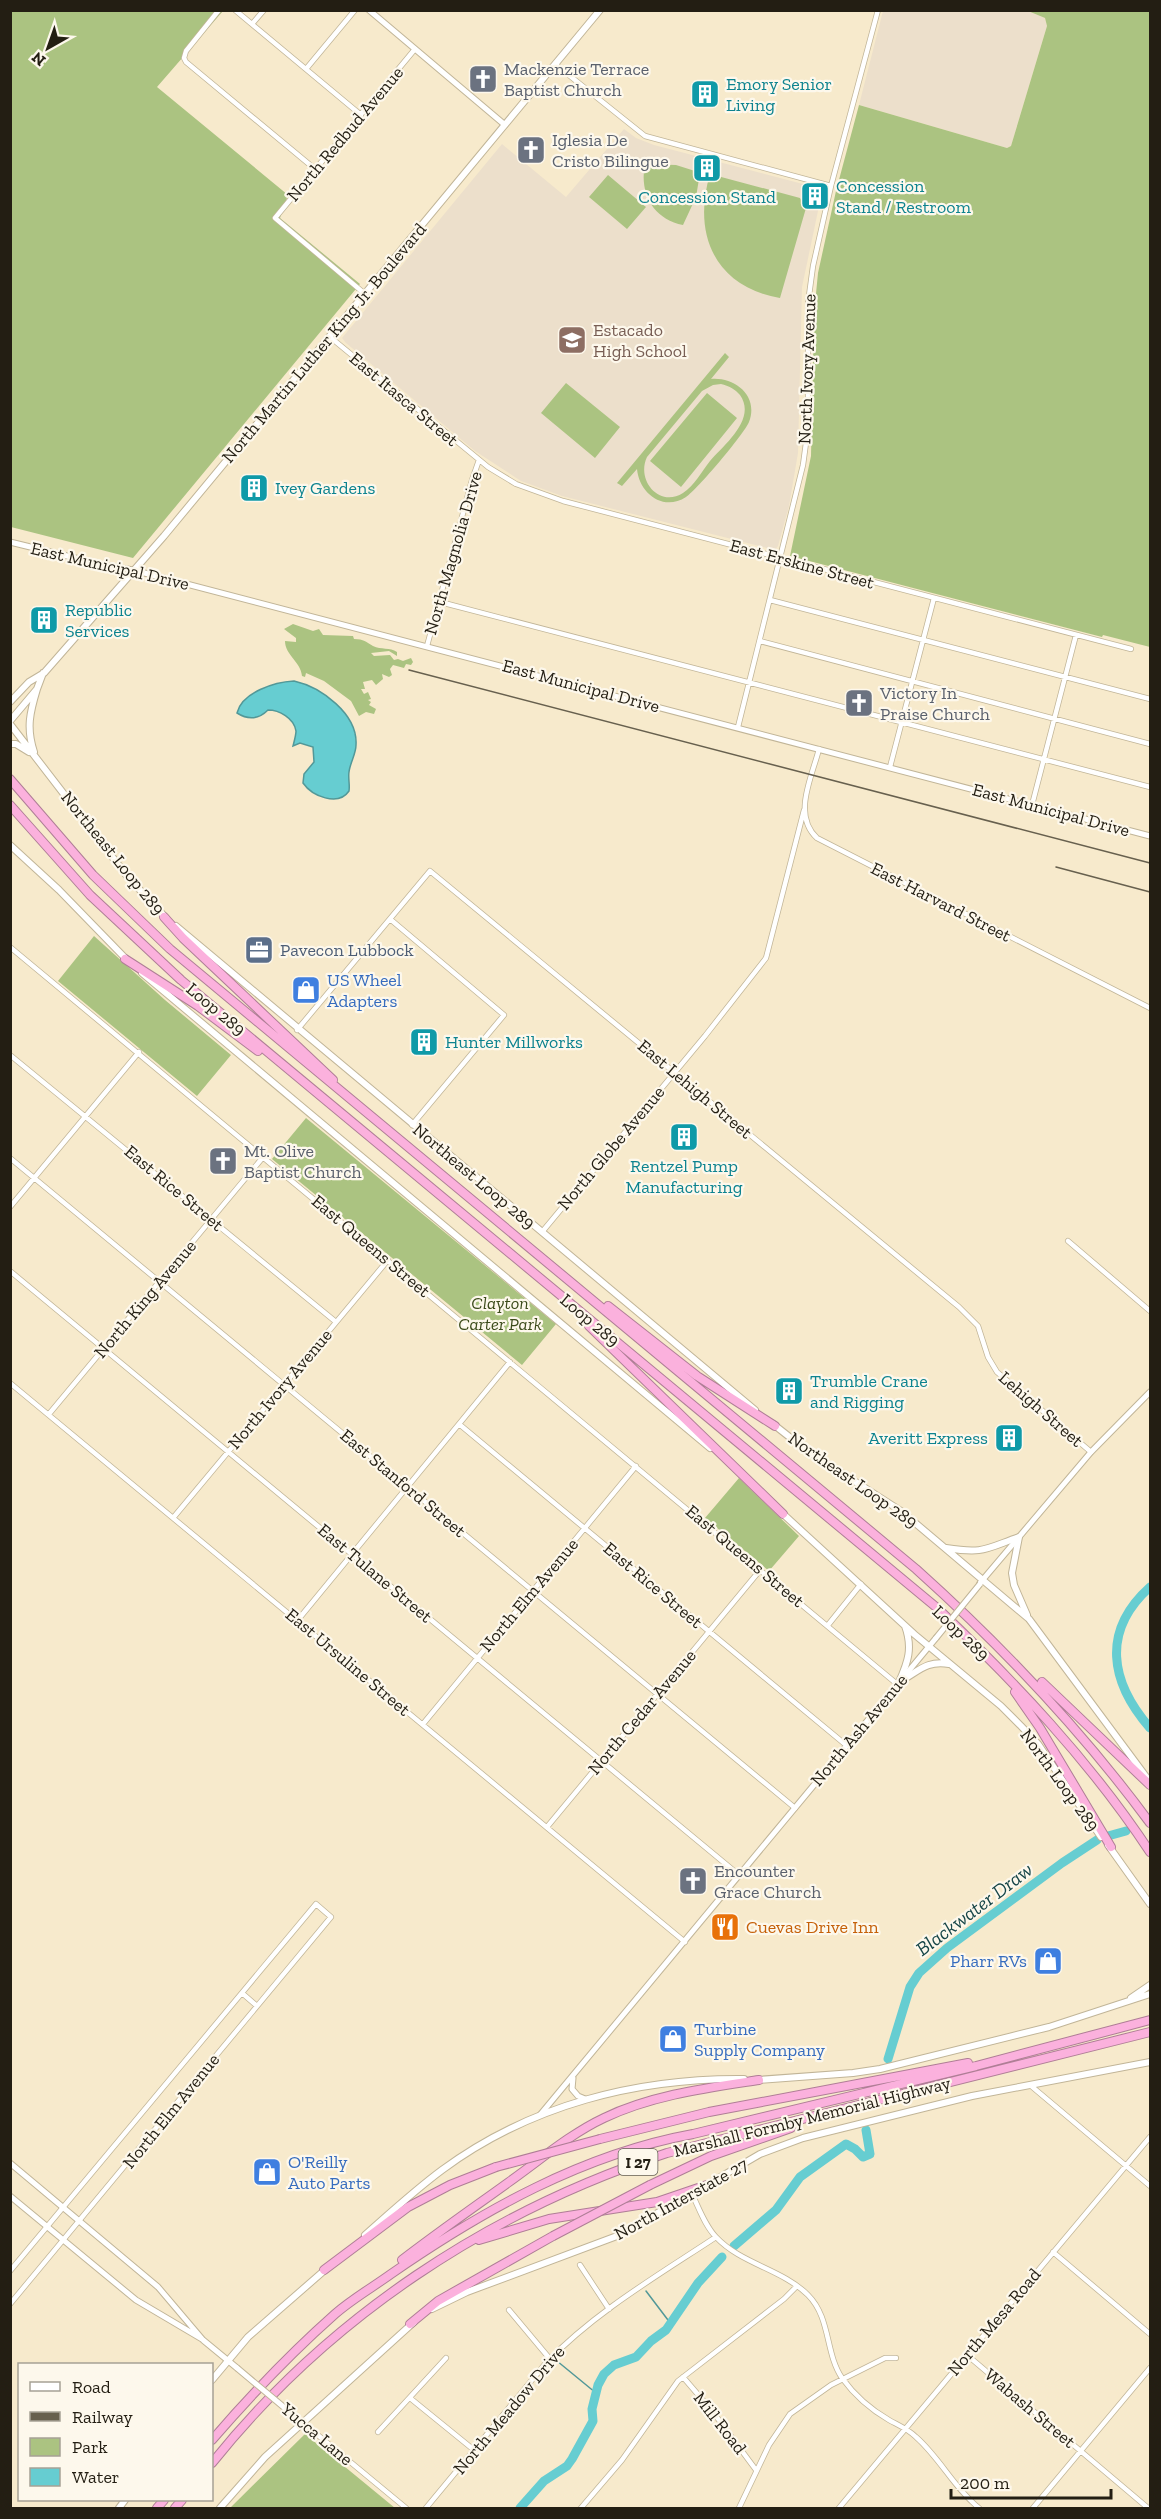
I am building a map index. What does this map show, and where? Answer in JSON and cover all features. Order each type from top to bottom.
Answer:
[{"type":"highway","name":"Loop 289","points":[[10,779],[93,875],[152,933],[916,1569],[1002,1648],[1082,1736],[1150,1823]]},
{"type":"highway","name":"Loop 289","points":[[10,805],[81,886],[143,946],[366,1135],[927,1600],[972,1641],[1056,1730],[1107,1792],[1150,1852]]},
{"type":"highway","points":[[164,917],[183,938],[372,1118]]},
{"type":"highway","points":[[126,959],[207,1013],[366,1135]]},
{"type":"highway","points":[[517,1238],[570,1276],[697,1376],[775,1426]]},
{"type":"highway","points":[[525,1267],[629,1363],[783,1514]]},
{"type":"highway","points":[[972,1641],[1024,1703],[1111,1847]]},
{"type":"highway","points":[[1002,1648],[1030,1671],[1150,1784]]},
{"type":"highway","name":"Marshall Formby Memorial Highway","points":[[213,2439],[246,2400],[337,2312],[490,2211],[547,2182],[622,2152],[660,2140],[1030,2052],[1150,2020]]},
{"type":"highway","name":"Marshall Formby Memorial Highway","points":[[213,2462],[261,2406],[326,2346],[407,2280],[531,2207],[635,2163],[674,2151],[1150,2032]]},
{"type":"highway","points":[[324,2270],[408,2207],[450,2185],[496,2167],[719,2110],[1030,2052]]},
{"type":"highway","points":[[337,2312],[440,2231],[596,2122],[650,2101],[759,2080]]},
{"type":"highway","points":[[410,2324],[438,2301],[553,2236],[650,2185],[734,2147],[863,2104]]},
{"type":"highway","points":[[467,2243],[549,2219],[657,2202],[707,2185]]},
{"type":"main road","name":"North Martin Luther King Jr. Boulevard","points":[[10,722],[37,689],[44,673],[330,337],[600,10]]},
{"type":"main road","name":"North Martin Luther King Jr. Boulevard","points":[[10,702],[29,682],[44,673]]},
{"type":"main road","points":[[35,755],[30,741],[29,717],[37,689]]},
{"type":"main road","name":"Northeast Loop 289","points":[[10,722],[127,876],[164,917],[775,1426],[816,1457],[901,1511],[982,1582]]},
{"type":"main road","points":[[10,744],[16,744],[35,755]]},
{"type":"main road","points":[[10,846],[58,889],[126,959],[721,1458],[929,1646]]},
{"type":"main road","points":[[945,1548],[966,1551],[988,1550],[1019,1537]]},
{"type":"main road","points":[[1019,1537],[1012,1573],[1014,1585],[1029,1618],[1150,1784]]},
{"type":"main road","points":[[982,1582],[1029,1618]]},
{"type":"main road","points":[[898,1683],[910,1652],[905,1625]]},
{"type":"main road","name":"North Loop 289","points":[[929,1646],[1001,1706],[1038,1744],[1150,1904]]},
{"type":"main road","points":[[898,1683],[928,1664],[935,1662],[951,1665]]},
{"type":"main road","points":[[1123,2003],[1150,1985]]},
{"type":"main road","points":[[213,2379],[248,2337],[443,2169],[504,2131],[540,2115],[585,2099],[655,2084],[712,2079],[759,2080],[880,2069],[1050,2027],[1150,1994]]},
{"type":"main road","name":"North Interstate 27","points":[[220,2508],[265,2457],[410,2324],[427,2312],[467,2292],[617,2236],[760,2154],[797,2140],[951,2101],[1150,2062]]},
{"type":"street","points":[[219,10],[186,51],[184,58],[188,64],[315,169]]},
{"type":"street","points":[[235,10],[361,115]]},
{"type":"street","points":[[252,24],[264,10]]},
{"type":"street","points":[[306,69],[355,10]]},
{"type":"street","points":[[369,10],[505,125]]},
{"type":"street","name":"North Ivory Avenue","points":[[738,727],[795,506],[806,448],[809,286],[831,186],[878,10]]},
{"type":"street","name":"North Redbud Avenue","points":[[365,294],[275,218],[415,49]]},
{"type":"street","points":[[555,64],[645,136],[831,186]]},
{"type":"street","name":"East Itasca Street","points":[[330,337],[479,460]]},
{"type":"street","name":"East Erskine Street","points":[[479,460],[516,484],[545,496],[1131,649]]},
{"type":"street","name":"North Magnolia Drive","points":[[427,646],[479,460]]},
{"type":"street","name":"East Municipal Drive","points":[[10,542],[133,570],[1150,836]]},
{"type":"street","points":[[890,767],[934,598]]},
{"type":"street","points":[[770,600],[1150,699]]},
{"type":"street","points":[[440,602],[1150,787]]},
{"type":"street","points":[[1032,805],[1076,635]]},
{"type":"street","points":[[760,641],[1150,744]]},
{"type":"street","points":[[804,810],[819,749]]},
{"type":"street","name":"East Harvard Street","points":[[804,810],[807,826],[824,843],[1150,1008]]},
{"type":"street","name":"North Globe Avenue","points":[[541,1232],[766,958],[804,810]]},
{"type":"street","name":"East Lehigh Street","points":[[390,919],[430,871],[959,1307],[972,1319],[980,1331]]},
{"type":"street","points":[[297,1030],[390,919],[504,1015],[412,1125]]},
{"type":"street","points":[[10,955],[13,948]]},
{"type":"street","name":"East Queens Street","points":[[13,948],[898,1683]]},
{"type":"street","points":[[10,1207],[139,1052]]},
{"type":"street","name":"East Rice Street","points":[[10,1055],[336,1322]]},
{"type":"street","name":"North King Avenue","points":[[49,1414],[264,1156]]},
{"type":"street","name":"East Stanford Street","points":[[10,1158],[795,1808]]},
{"type":"street","points":[[1068,1241],[1150,1311]]},
{"type":"street","name":"North Ivory Avenue","points":[[173,1518],[388,1260]]},
{"type":"street","name":"East Tulane Street","points":[[10,1270],[740,1875]]},
{"type":"street","name":"Lehigh Street","points":[[980,1331],[988,1358],[997,1372],[1091,1452]]},
{"type":"street","points":[[297,1621],[510,1362]]},
{"type":"street","name":"East Ursuline Street","points":[[10,1383],[685,1942]]},
{"type":"street","name":"North Ash Avenue","points":[[540,2115],[1019,1537],[1091,1452],[1150,1392]]},
{"type":"street","name":"East Rice Street","points":[[459,1424],[846,1745]]},
{"type":"street","name":"North Elm Avenue","points":[[423,1724],[636,1466]]},
{"type":"street","name":"North Cedar Avenue","points":[[547,1827],[760,1569]]},
{"type":"street","points":[[828,1625],[861,1584]]},
{"type":"street","name":"North Elm Avenue","points":[[10,2271],[316,1904],[332,1917],[10,2304]]},
{"type":"street","points":[[242,1993],[257,2006]]},
{"type":"street","points":[[574,2074],[572,2089],[578,2096],[585,2099]]},
{"type":"street","points":[[1030,2085],[1150,2186]]},
{"type":"street","name":"North Mesa Road","points":[[838,2508],[1150,2137]]},
{"type":"street","points":[[10,2163],[158,2286],[203,2340]]},
{"type":"street","points":[[692,2193],[716,2237],[744,2257],[784,2276],[818,2308],[836,2366],[843,2380],[867,2406],[920,2440],[959,2490],[979,2508]]},
{"type":"street","points":[[10,2196],[149,2310],[203,2340]]},
{"type":"street","name":"North Meadow Drive","points":[[426,2508],[550,2359],[588,2324],[716,2237]]},
{"type":"street","points":[[1053,2252],[1150,2334]]},
{"type":"street","points":[[580,2265],[609,2309]]},
{"type":"street","points":[[581,2508],[622,2460],[664,2398],[683,2377],[784,2299],[797,2286]]},
{"type":"street","points":[[509,2310],[550,2359]]},
{"type":"street","name":"Yucca Lane","points":[[203,2340],[406,2508]]},
{"type":"street","name":"Wabash Street","points":[[967,2355],[1148,2508]]},
{"type":"street","points":[[378,2432],[446,2358]]},
{"type":"street","points":[[739,2508],[756,2470],[790,2414],[817,2393],[885,2358],[896,2358]]},
{"type":"street","points":[[1033,2508],[1150,2368]]},
{"type":"street","name":"Mill Road","points":[[683,2377],[713,2412],[756,2470]]},
{"type":"street","points":[[410,2398],[474,2450]]},
{"type":"shaded area","points":[[883,11],[1028,11],[1045,18],[1047,26],[1011,146],[1007,148],[859,105]]},
{"type":"shaded area","name":"Estacado High School","points":[[624,129],[636,138],[654,145],[818,188],[822,192],[802,287],[798,453],[789,506],[775,550],[562,496],[521,481],[475,451],[342,338],[502,144],[566,197]]},
{"type":"green space","points":[[10,11],[223,11],[157,87],[288,195],[280,218],[360,284],[133,558],[11,527]]},
{"type":"green space","points":[[1028,11],[1150,11],[1150,647],[1103,635],[1102,637],[790,556],[811,456],[814,314],[818,273],[836,191],[859,105],[1007,148],[1011,146],[1047,26],[1045,18]]},
{"type":"green space","points":[[645,164],[676,165],[695,171],[699,179],[696,197],[683,225],[664,217],[650,203],[644,185]]},
{"type":"green space","points":[[710,174],[800,198],[806,208],[780,298],[758,292],[739,282],[725,270],[714,254],[707,237],[704,217],[705,196]]},
{"type":"green space","points":[[608,175],[646,207],[627,229],[589,197]]},
{"type":"green space","points":[[725,353],[729,357],[711,379],[728,381],[743,390],[751,404],[751,413],[749,422],[739,438],[720,461],[692,492],[677,501],[661,501],[654,498],[642,486],[637,469],[622,486],[617,483]],"holes":[[[721,384],[738,393],[744,404],[742,422],[737,431],[687,490],[674,497],[658,494],[647,482],[644,466],[647,457],[702,391],[713,385]]]},
{"type":"green space","points":[[566,383],[620,427],[595,458],[541,413]]},
{"type":"green space","points":[[707,393],[737,418],[681,487],[650,461]]},
{"type":"green space","points":[[293,624],[313,631],[319,629],[323,635],[353,636],[354,639],[363,640],[376,647],[397,652],[397,656],[389,651],[371,653],[374,656],[390,655],[394,660],[403,661],[411,658],[413,662],[411,665],[406,664],[404,668],[393,665],[390,669],[392,675],[389,677],[382,674],[383,679],[376,685],[372,680],[363,682],[365,689],[361,689],[364,694],[368,692],[371,699],[368,700],[371,702],[369,705],[376,709],[374,714],[366,712],[359,716],[351,701],[324,681],[306,673],[305,677],[302,676],[285,641],[296,642],[296,638],[284,629]]},
{"type":"green space","points":[[94,936],[231,1055],[197,1096],[58,981]]},
{"type":"green space","name":"Clayton Carter Park","points":[[306,1118],[556,1324],[522,1365],[272,1159]]},
{"type":"green space","points":[[739,1478],[799,1536],[769,1571],[705,1518]]},
{"type":"green space","points":[[305,2434],[395,2508],[230,2508]]},
{"type":"water","points":[[294,681],[326,696],[336,704],[351,723],[356,745],[349,772],[349,791],[344,796],[325,798],[312,792],[303,783],[304,774],[314,762],[313,747],[300,743],[293,746],[296,731],[289,719],[272,710],[253,718],[237,713],[245,699],[252,694],[278,683]]},
{"type":"waterway","name":"Blackwater Draw","points":[[1150,1587],[1134,1604],[1124,1621],[1118,1639],[1117,1657],[1126,1693],[1150,1728]]},
{"type":"waterway","name":"Blackwater Draw","points":[[1108,1836],[1126,1831]]},
{"type":"waterway","name":"Blackwater Draw","points":[[888,2059],[910,1987],[919,1973],[947,1948],[1097,1840]]},
{"type":"waterway","name":"Blackwater Draw","points":[[734,2246],[776,2210],[800,2177],[846,2144],[863,2157],[870,2154],[866,2130]]},
{"type":"waterway","name":"Blackwater Draw","points":[[520,2508],[544,2481],[567,2466],[572,2459],[593,2421],[592,2409],[598,2385],[604,2374],[614,2365],[636,2357],[651,2341],[666,2330],[698,2283],[722,2257]]},
{"type":"waterway","points":[[646,2291],[671,2324]]},
{"type":"waterway","points":[[557,2361],[596,2393]]},
{"type":"railway","points":[[409,670],[1150,863]]},
{"type":"railway","points":[[1056,867],[1150,892]]},
{"type":"place","name":"Mackenzie Terrace Baptist Church","points":[[483,79]]},
{"type":"place","name":"Emory Senior Living","points":[[705,94]]},
{"type":"place","name":"Iglesia De Cristo Bilingue","points":[[531,150]]},
{"type":"place","name":"Concession Stand","points":[[707,168]]},
{"type":"place","name":"Concession Stand / Restroom","points":[[815,196]]},
{"type":"place","name":"Estacado High School","points":[[572,340]]},
{"type":"place","name":"Ivey Gardens","points":[[254,488]]},
{"type":"place","name":"Republic Services","points":[[44,620]]},
{"type":"place","name":"Victory In Praise Church","points":[[859,703]]},
{"type":"place","name":"Pavecon Lubbock","points":[[259,950]]},
{"type":"place","name":"US Wheel Adapters","points":[[306,990]]},
{"type":"place","name":"Hunter Millworks","points":[[424,1042]]},
{"type":"place","name":"Rentzel Pump Manufacturing","points":[[684,1137]]},
{"type":"place","name":"Mt. Olive Baptist Church","points":[[223,1161]]},
{"type":"place","name":"Trumble Crane and Rigging","points":[[789,1391]]},
{"type":"place","name":"Averitt Express","points":[[1009,1438]]},
{"type":"place","name":"Encounter Grace Church","points":[[693,1881]]},
{"type":"place","name":"Cuevas Drive Inn","points":[[725,1927]]},
{"type":"place","name":"Pharr RVs","points":[[1048,1961]]},
{"type":"place","name":"Turbine Supply Company","points":[[673,2039]]},
{"type":"place","name":"O'Reilly Auto Parts","points":[[267,2172]]}]
